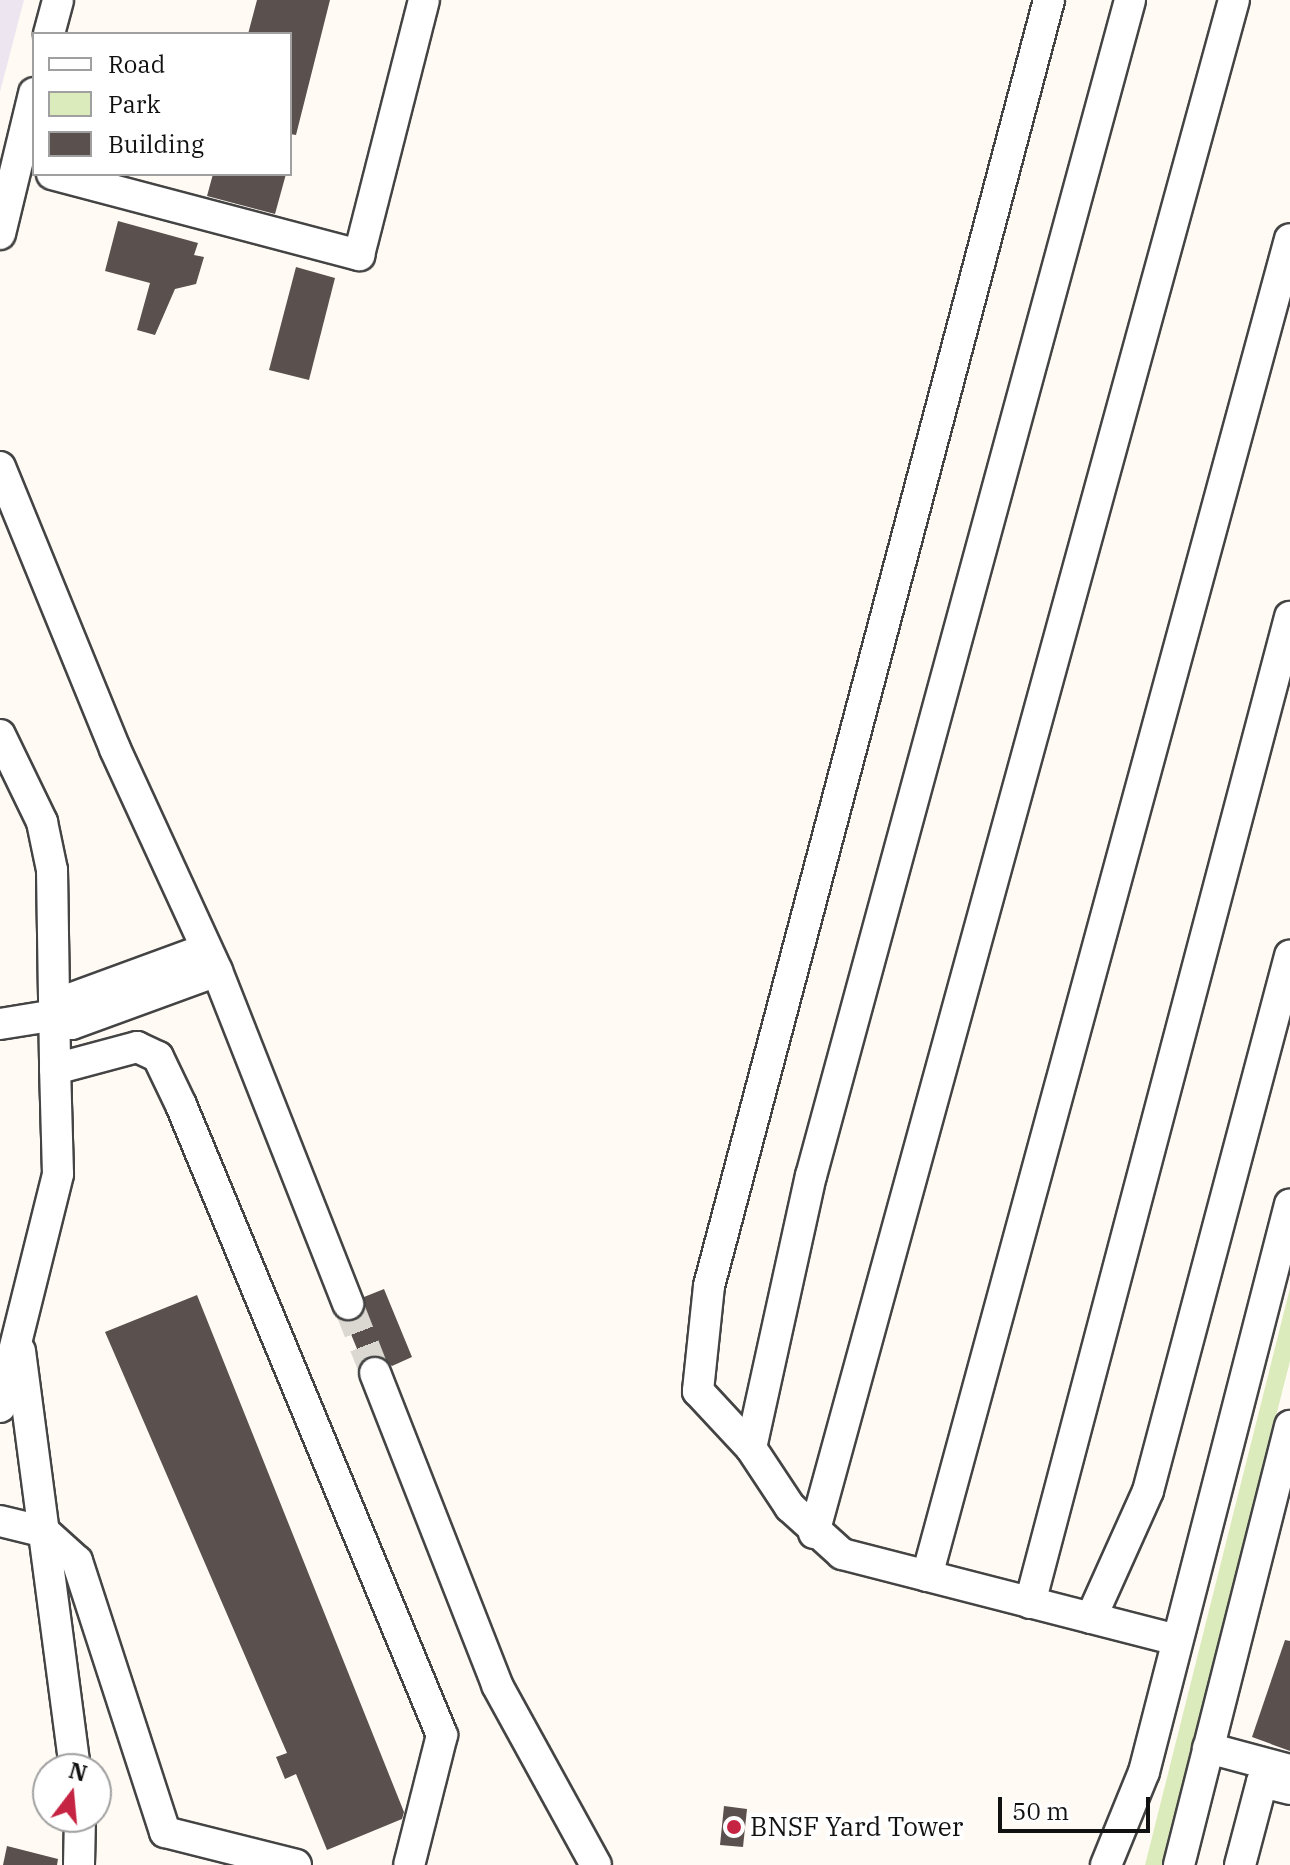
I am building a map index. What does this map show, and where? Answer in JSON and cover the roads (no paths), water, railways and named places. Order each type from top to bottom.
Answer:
[{"type":"street","points":[[50,32],[58,0]]},
{"type":"street","points":[[60,176],[359,255],[424,0]]},
{"type":"street","points":[[1049,0],[709,1286],[698,1391],[751,1448],[814,1533],[842,1554],[1177,1640]]},
{"type":"street","points":[[751,1448],[811,1176],[1130,0]]},
{"type":"street","points":[[814,1533],[1234,0]]},
{"type":"street","points":[[0,234],[25,167],[32,109]]},
{"type":"street","points":[[927,1576],[1290,239]]},
{"type":"street","points":[[0,467],[115,749],[212,960],[348,1304]]},
{"type":"street","points":[[1030,1603],[1290,617]]},
{"type":"street","points":[[0,735],[42,822],[52,870],[50,1016],[58,1174],[0,1407]]},
{"type":"street","points":[[1091,1618],[1148,1491],[1290,956]]},
{"type":"street","points":[[0,1024],[50,1016],[64,1001],[212,960]]},
{"type":"street","points":[[55,1069],[137,1047],[158,1057],[181,1105],[442,1735],[409,1865]]},
{"type":"street","points":[[1106,1865],[1144,1772],[1290,1204]]},
{"type":"street","points":[[18,1335],[73,1753]]},
{"type":"street","points":[[375,1373],[497,1685],[596,1865]]},
{"type":"street","points":[[1179,1865],[1290,1426]]},
{"type":"street","points":[[0,1521],[45,1532],[77,1561],[165,1832],[296,1865]]},
{"type":"street","points":[[1208,1748],[1290,1770]]},
{"type":"street","points":[[1240,1865],[1262,1782],[1290,1789]]},
{"type":"street","points":[[79,1865],[80,1833]]},
{"type":"tunnel","points":[[348,1304],[375,1373]]},
{"type":"place","name":"BNSF Yard Tower","points":[[734,1827]]}]
